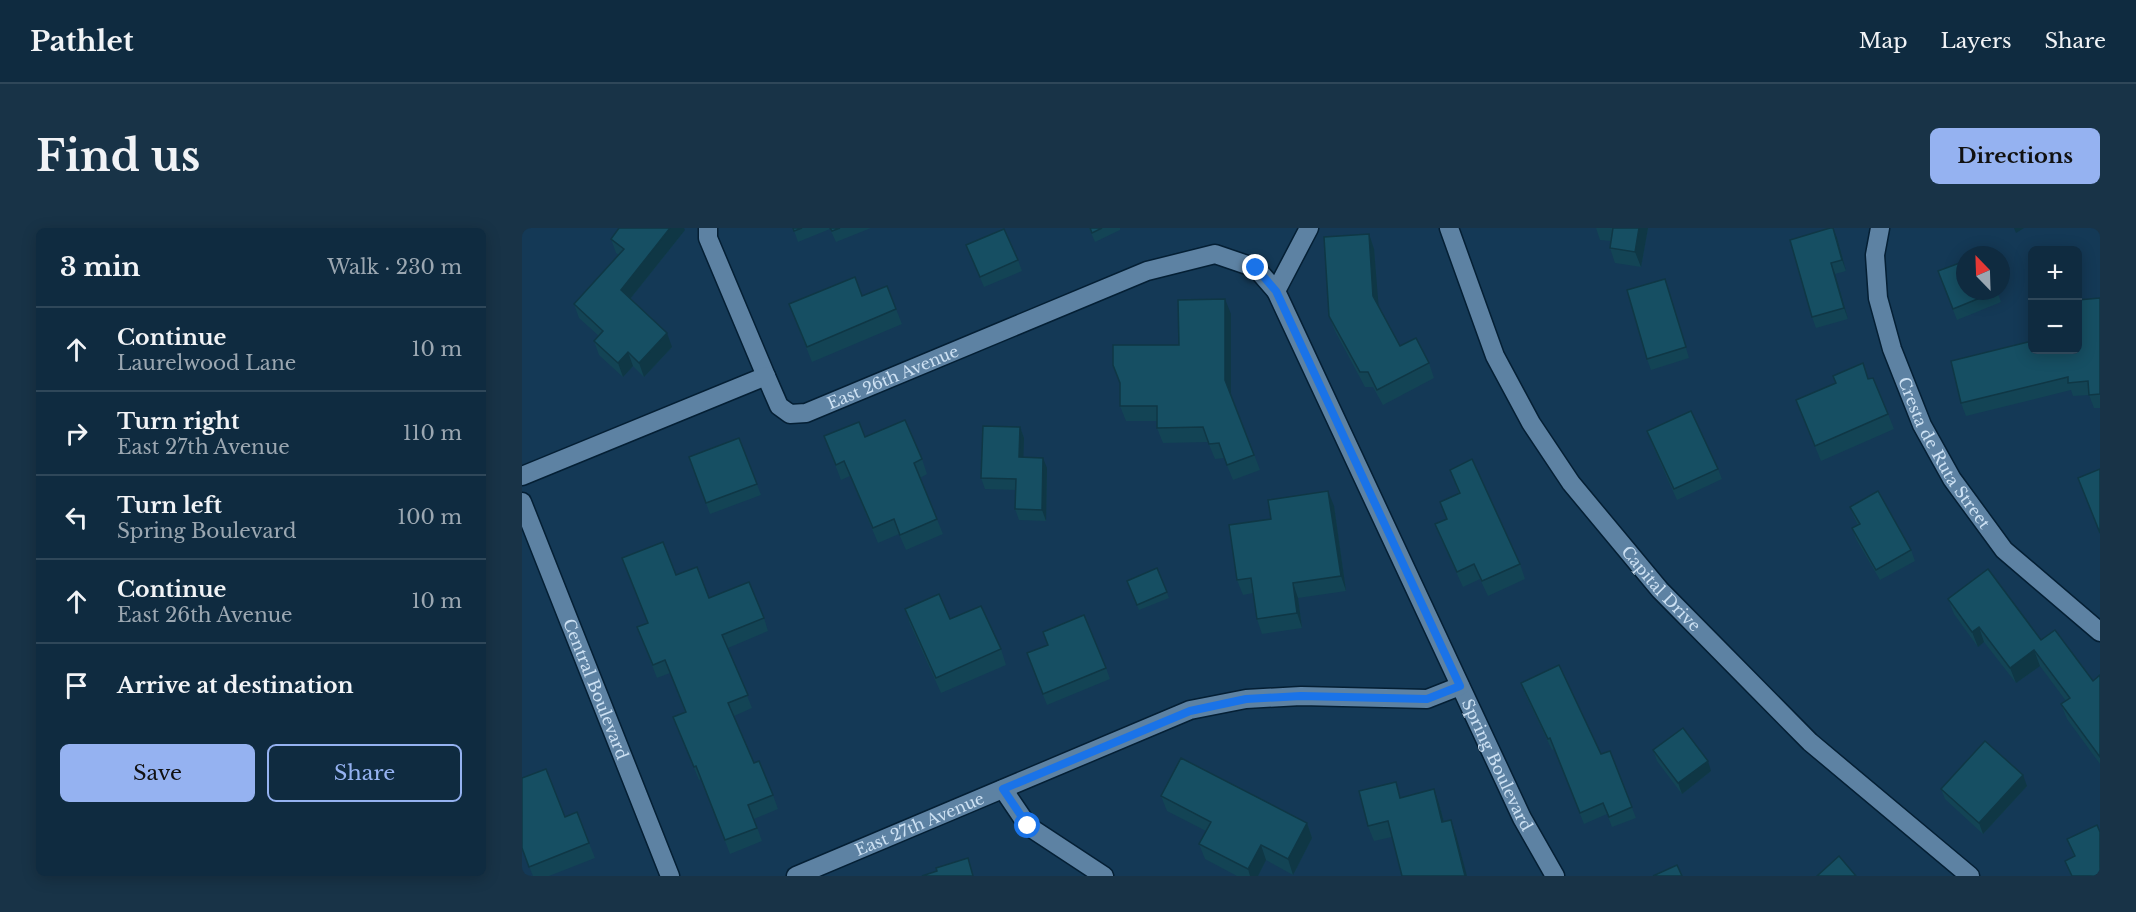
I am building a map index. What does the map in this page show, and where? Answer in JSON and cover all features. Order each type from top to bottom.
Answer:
[{"type":"street","name":"East 26th Avenue","points":[[708,228],[708,238],[779,406],[790,414],[806,413],[1147,271],[1215,254],[1256,268],[1276,291]]},
{"type":"street","points":[[1276,291],[1309,228]]},
{"type":"street","name":"Capital Drive","points":[[1449,228],[1495,356],[1530,423],[1571,483],[1660,590],[1810,742],[1970,876]]},
{"type":"street","name":"Cresta de Ruta Street","points":[[1880,228],[1875,255],[1878,298],[1892,349],[1922,425],[1952,479],[2004,550],[2100,632]]},
{"type":"street","name":"Spring Boulevard","points":[[1276,291],[1522,818],[1555,876]]},
{"type":"street","points":[[522,476],[766,376]]},
{"type":"street","name":"Central Boulevard","points":[[522,502],[670,876]]},
{"type":"street","name":"East 27th Avenue","points":[[796,876],[1190,711],[1246,699],[1301,696],[1427,699],[1460,686]]},
{"type":"street","points":[[1003,789],[1028,826],[1104,876]]},
{"type":"building","points":[[619,228],[670,228],[621,290],[667,333],[639,363],[628,352],[618,363],[594,341],[603,331],[574,304],[624,249],[611,239]]},
{"type":"building","points":[[1090,228],[1102,228],[1092,233]]},
{"type":"building","points":[[1613,228],[1639,228],[1635,252],[1610,248]]},
{"type":"building","points":[[1833,228],[1842,260],[1831,263],[1844,308],[1812,317],[1790,240]]},
{"type":"building","points":[[1004,229],[1018,260],[980,277],[966,245]]},
{"type":"building","points":[[1369,234],[1373,296],[1400,346],[1416,338],[1429,363],[1377,390],[1368,372],[1360,372],[1329,316],[1324,237]]},
{"type":"building","points":[[1956,264],[1956,300],[1975,300],[1953,309],[1938,271]]},
{"type":"building","points":[[855,277],[862,296],[887,286],[896,309],[807,347],[789,304]]},
{"type":"building","points":[[1665,279],[1686,347],[1647,359],[1627,290]]},
{"type":"building","points":[[2100,298],[2100,394],[2089,395],[2088,381],[2068,383],[2068,377],[1961,403],[1951,361],[2028,342],[2028,354],[2082,354],[2082,300]]},
{"type":"building","points":[[1225,299],[1225,380],[1254,455],[1227,465],[1219,443],[1209,444],[1203,427],[1157,428],[1157,406],[1120,406],[1120,383],[1113,365],[1113,345],[1179,345],[1178,300]]},
{"type":"building","points":[[1863,363],[1868,379],[1873,378],[1888,414],[1815,446],[1796,400],[1836,383],[1833,376]]},
{"type":"building","points":[[1691,411],[1718,469],[1674,489],[1647,431]]},
{"type":"building","points":[[905,420],[922,459],[914,463],[937,519],[900,535],[894,519],[873,528],[844,461],[836,465],[824,436],[859,422],[865,437]]},
{"type":"building","points":[[983,426],[1020,427],[1019,457],[1043,458],[1042,510],[1015,509],[1016,479],[981,478]]},
{"type":"building","points":[[739,438],[757,484],[706,503],[689,457]]},
{"type":"building","points":[[1472,459],[1520,564],[1482,581],[1474,564],[1457,572],[1435,524],[1447,519],[1440,502],[1460,493],[1450,470]]},
{"type":"building","points":[[2100,469],[2100,533],[2078,478]]},
{"type":"building","points":[[1328,491],[1341,576],[1293,583],[1297,613],[1257,619],[1251,578],[1237,580],[1229,525],[1271,519],[1268,500]]},
{"type":"building","points":[[1878,491],[1911,550],[1876,570],[1852,528],[1860,524],[1850,507]]},
{"type":"building","points":[[663,542],[676,575],[697,567],[709,598],[749,582],[764,618],[722,635],[748,695],[728,703],[754,763],[759,761],[773,795],[748,805],[757,828],[725,840],[696,766],[694,767],[673,717],[686,712],[665,660],[653,665],[637,627],[648,623],[622,558]]},
{"type":"building","points":[[1157,568],[1167,592],[1137,605],[1127,581]]},
{"type":"building","points":[[1988,569],[2041,640],[2055,630],[2093,681],[2100,675],[2100,757],[2061,704],[2070,698],[2034,650],[2010,668],[1979,627],[1972,632],[1948,599]]},
{"type":"building","points":[[939,594],[950,619],[981,606],[1001,649],[936,678],[905,609]]},
{"type":"building","points":[[1084,615],[1106,668],[1043,694],[1027,653],[1048,645],[1043,632]]},
{"type":"building","points":[[1559,665],[1601,754],[1610,751],[1632,807],[1609,817],[1603,803],[1580,813],[1550,738],[1548,739],[1521,683]]},
{"type":"building","points":[[1683,728],[1708,761],[1678,783],[1653,750]]},
{"type":"building","points":[[1985,741],[2023,775],[1979,823],[1941,789]]},
{"type":"building","points":[[1181,758],[1307,823],[1288,859],[1261,845],[1248,869],[1199,844],[1211,822],[1161,796]]},
{"type":"building","points":[[546,769],[565,817],[577,812],[589,843],[529,867],[522,848],[522,778]]},
{"type":"building","points":[[1396,782],[1400,798],[1434,789],[1442,822],[1451,820],[1465,876],[1402,876],[1388,821],[1368,826],[1359,791]]},
{"type":"building","points":[[2097,825],[2100,832],[2100,876],[2072,876],[2065,861],[2075,856],[2067,839]]},
{"type":"building","points":[[1839,856],[1856,876],[1817,876]]},
{"type":"building","points":[[968,858],[973,876],[922,876],[937,871],[936,868]]},
{"type":"building","points":[[1677,865],[1682,876],[1653,876]]},
{"type":"route","points":[[1028,826],[1003,789],[1190,711],[1246,699],[1301,696],[1427,699],[1460,686],[1276,291],[1256,268]]}]
